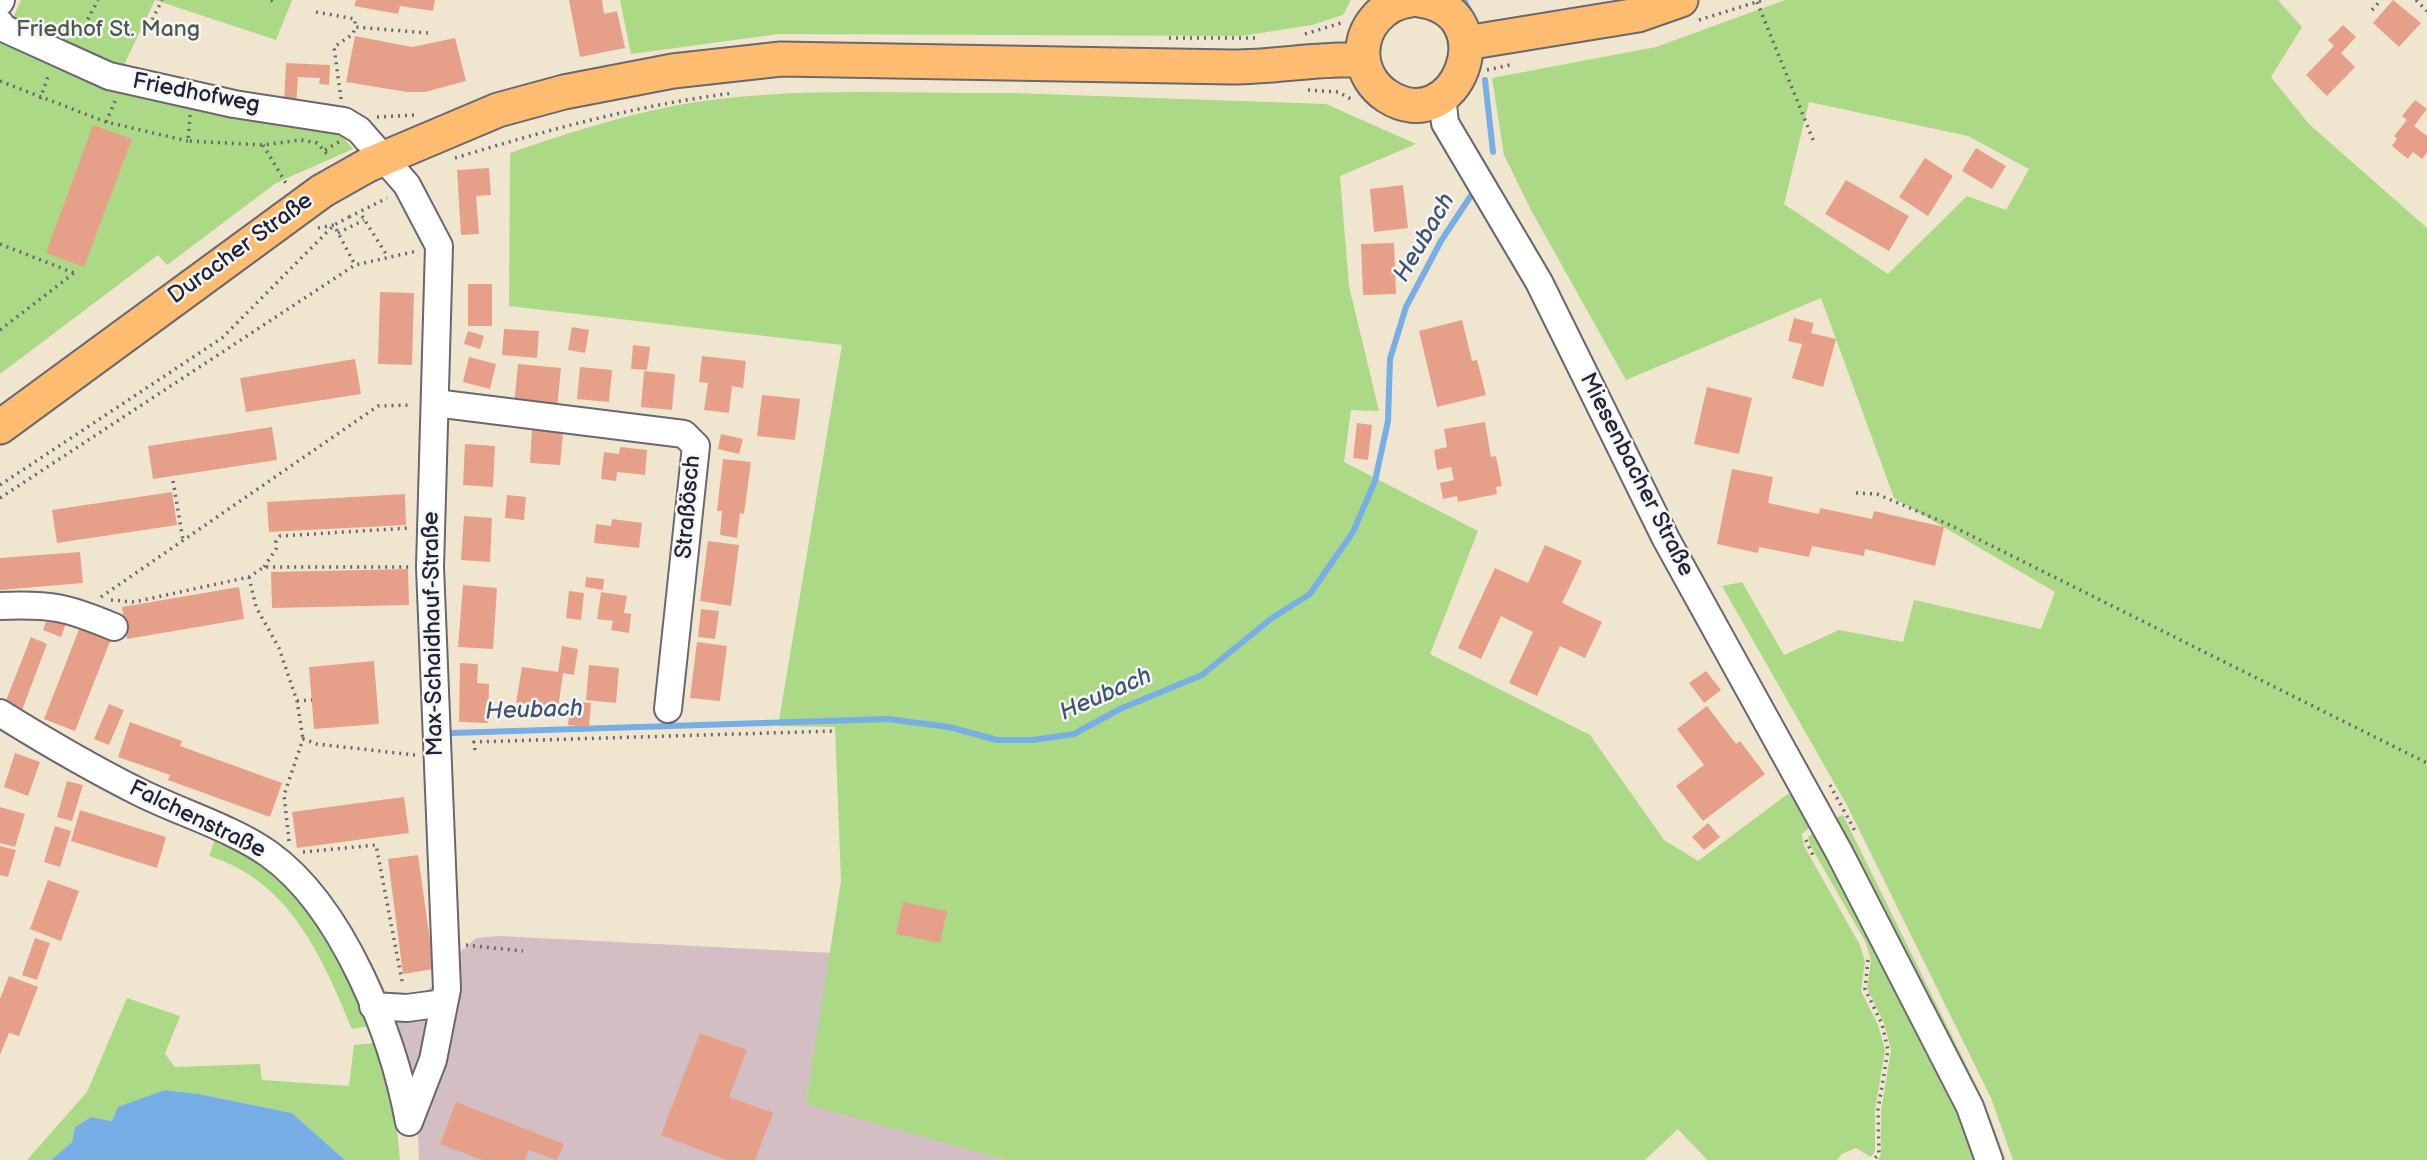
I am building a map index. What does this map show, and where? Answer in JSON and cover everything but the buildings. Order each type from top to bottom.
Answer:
[{"type":"main road","points":[[1410,0],[1386,8],[1368,28],[1363,60],[1371,80],[1391,99],[1418,104],[1442,96],[1462,74],[1467,58],[1466,43],[1457,22],[1437,4],[1419,0]]},
{"type":"main road","points":[[1466,43],[1638,15],[1685,12]]},
{"type":"main road","name":"Duracher Straße","points":[[0,427],[322,191],[376,161],[504,108],[564,92],[673,71],[781,59],[1255,67],[1335,59],[1363,60]]},
{"type":"street","name":"Friedhofweg","points":[[1,26],[108,76],[234,104],[344,121]]},
{"type":"street","name":"Miesenbacher Straße","points":[[1442,96],[1444,123],[1539,282],[1666,539],[1834,816],[1829,860],[1970,1107],[1989,1160]]},
{"type":"street","points":[[344,121],[359,131],[376,161]]},
{"type":"street","name":"Max-Schaidhauf-Straße","points":[[376,161],[439,246],[430,567],[436,757],[447,944],[444,1003],[433,1060],[409,1122]]},
{"type":"street","name":"Straßösch","points":[[435,403],[684,434],[696,446],[668,709]]},
{"type":"street","points":[[0,606],[47,604],[69,608],[114,627]]},
{"type":"street","name":"Falchenstraße","points":[[0,713],[128,787],[241,838],[269,855],[312,894],[341,938],[373,1006],[400,1073],[409,1122]]},
{"type":"street","points":[[373,1006],[407,1008],[444,1003]]},
{"type":"path","points":[[73,47],[98,0]]},
{"type":"path","points":[[146,32],[162,0]]},
{"type":"path","points":[[1685,12],[1763,0]]},
{"type":"path","points":[[2372,10],[2381,0]]},
{"type":"path","points":[[2416,0],[2427,11]]},
{"type":"path","points":[[1757,2],[1815,142]]},
{"type":"path","points":[[316,12],[355,19],[353,34],[334,47],[344,121]]},
{"type":"path","points":[[355,27],[428,33]]},
{"type":"path","points":[[0,81],[106,122],[188,141],[263,145],[301,140],[317,143],[329,156]]},
{"type":"path","points":[[1300,90],[1338,92],[1356,102]]},
{"type":"path","points":[[453,159],[571,123],[677,100],[745,91]]},
{"type":"path","points":[[188,141],[193,94]]},
{"type":"path","points":[[0,485],[222,338],[334,225],[397,191]]},
{"type":"path","points":[[338,233],[363,218],[388,257]]},
{"type":"path","points":[[313,232],[321,226],[334,225]]},
{"type":"path","points":[[334,225],[355,265]]},
{"type":"path","points":[[0,244],[74,273],[0,330]]},
{"type":"path","points":[[0,498],[355,265],[439,246]]},
{"type":"path","points":[[432,527],[280,536],[276,541],[276,549],[264,568],[249,577],[134,602],[99,598],[378,406],[435,403]]},
{"type":"path","points":[[173,481],[183,540]]},
{"type":"path","points":[[1856,493],[1877,494],[1952,526],[2427,763]]},
{"type":"path","points":[[264,568],[430,567]]},
{"type":"path","points":[[249,577],[256,607],[279,648],[297,701],[303,739],[284,795],[290,853],[376,845],[407,1008]]},
{"type":"path","points":[[297,701],[312,700]]},
{"type":"path","points":[[475,750],[474,743],[835,731]]},
{"type":"path","points":[[303,739],[317,744],[436,757]]},
{"type":"path","points":[[1829,860],[1806,844],[1806,835],[1834,816]]},
{"type":"path","points":[[447,944],[523,951]]},
{"type":"path","points":[[1866,953],[1865,989],[1882,1024],[1888,1051],[1878,1110],[1879,1154],[1873,1160]]},
{"type":"shaded area","points":[[499,936],[832,953],[806,1103],[1005,1160],[419,1160],[417,1109],[376,992],[419,997],[439,981],[456,956],[476,938]]},
{"type":"green space","name":"Friedhof St. Mang","points":[[21,0],[155,0],[123,67],[13,18]]},
{"type":"green space","points":[[155,0],[292,0],[276,40]]},
{"type":"green space","points":[[620,0],[1351,0],[1343,15],[1312,25],[1241,36],[779,34],[631,54]]},
{"type":"green space","points":[[1785,0],[2278,0],[2302,27],[2271,77],[2309,124],[2427,228],[2427,1160],[2013,1160],[1991,1098],[1848,807],[1722,586],[1742,582],[1784,655],[1839,630],[1903,642],[1914,600],[2041,629],[2055,592],[1894,498],[1821,298],[1626,380],[1532,212],[1504,155],[1492,78],[1656,47]],"holes":[[[1809,102],[1968,136],[2029,169],[2006,210],[1967,196],[1888,274],[1784,204]]]},
{"type":"green space","points":[[0,36],[332,124],[353,149],[276,183],[167,265],[158,255],[0,374]]},
{"type":"green space","points":[[799,93],[1012,93],[1326,104],[1416,144],[1340,176],[1349,286],[1379,411],[1351,410],[1344,462],[1478,531],[1430,654],[1590,735],[1664,840],[1698,861],[1789,793],[1810,827],[1802,834],[1804,846],[1860,945],[1865,962],[1861,991],[1878,1025],[1885,1050],[1875,1110],[1875,1151],[1871,1157],[1856,1148],[1842,1154],[1837,1160],[1707,1160],[1678,1129],[1645,1160],[1005,1160],[806,1104],[841,881],[835,727],[778,726],[842,345],[509,306],[510,153],[632,115],[715,99]]},
{"type":"green space","points":[[1843,815],[1984,1101],[2006,1160],[1997,1160],[1833,819]]},
{"type":"green space","points":[[1814,832],[1961,1111],[1978,1160],[1878,1160],[1881,1154],[1881,1111],[1891,1050],[1884,1023],[1867,988],[1871,961],[1866,943],[1810,845],[1808,837]]},
{"type":"green space","points":[[215,839],[273,874],[294,894],[328,940],[369,1026],[352,1029],[315,949],[282,903],[261,883],[237,868],[209,856]]},
{"type":"green space","points":[[127,998],[180,1016],[165,1054],[175,1067],[260,1064],[262,1080],[349,1086],[354,1045],[376,1043],[395,1109],[400,1160],[345,1160],[292,1113],[199,1094],[165,1090],[145,1099],[113,1121],[91,1117],[75,1127],[72,1142],[51,1160],[27,1160],[87,1092]]},
{"type":"water","points":[[165,1090],[199,1094],[292,1113],[345,1160],[51,1160],[72,1142],[75,1127],[91,1117],[112,1121],[118,1107]]},
{"type":"waterway","name":"Heubach","points":[[1464,0],[1472,16]]},
{"type":"waterway","name":"Heubach","points":[[1485,80],[1493,152]]},
{"type":"waterway","name":"Heubach","points":[[452,733],[888,719],[949,727],[997,740],[1033,740],[1074,734],[1120,709],[1202,675],[1272,618],[1310,594],[1353,532],[1375,481],[1388,421],[1390,359],[1406,307],[1441,241],[1472,194]]}]
